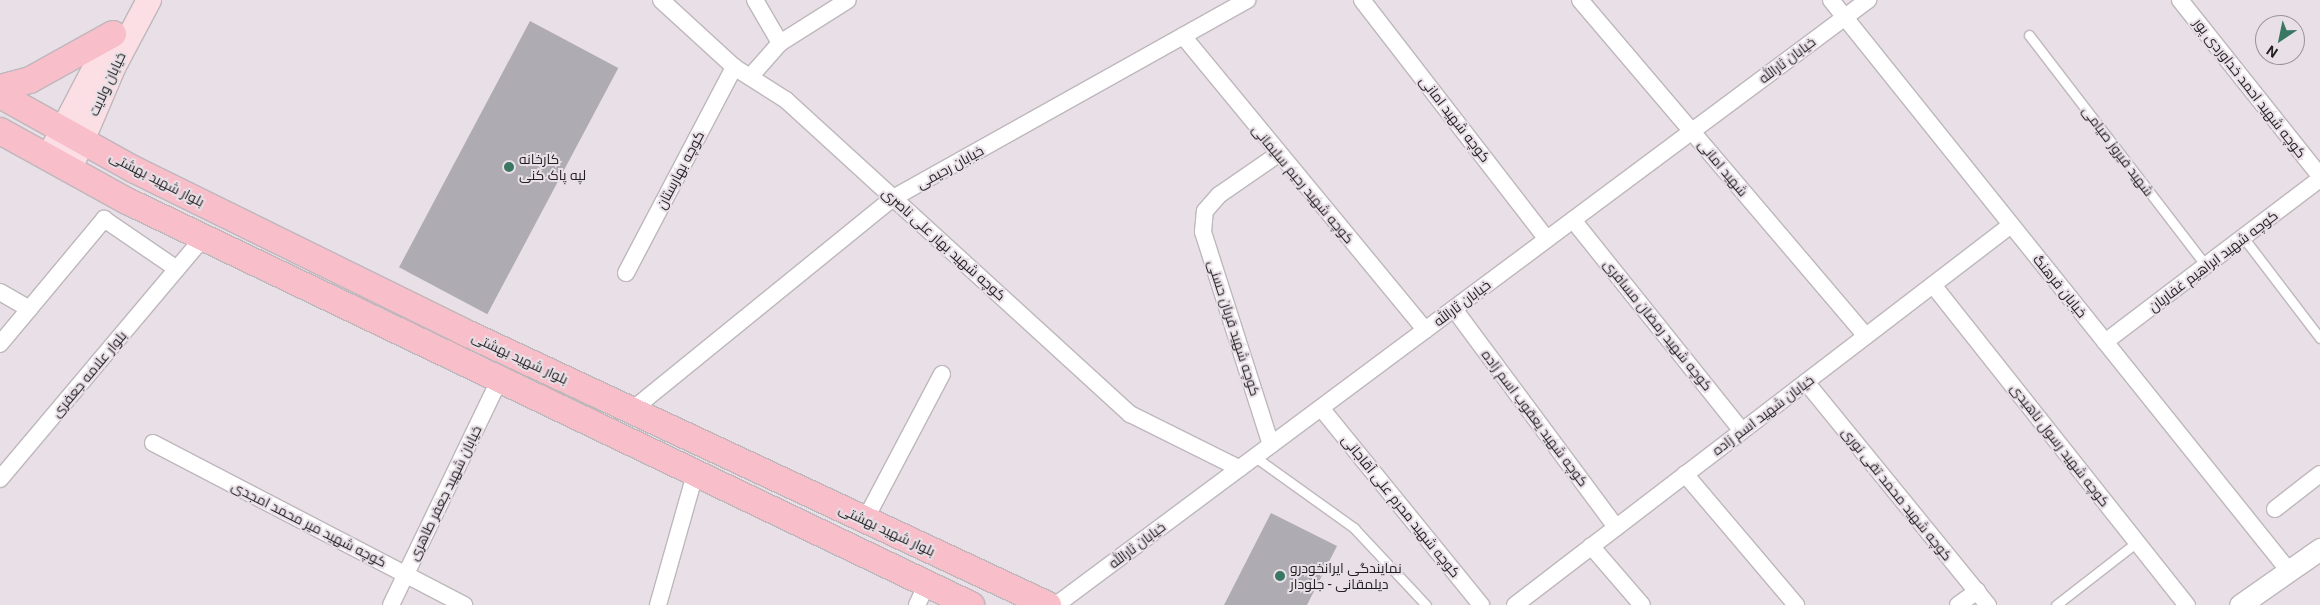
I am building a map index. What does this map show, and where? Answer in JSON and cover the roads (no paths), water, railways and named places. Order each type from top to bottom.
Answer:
[{"type":"main road","name":"خیابان ولایت","points":[[59,164],[113,34],[132,0]]},
{"type":"main road","name":"خیابان ولایت","points":[[73,134],[149,0]]},
{"type":"main road","points":[[0,88],[30,80],[113,34]]},
{"type":"main road","name":"بلوار شهید بهشتی","points":[[0,95],[135,170],[632,410],[865,520],[1013,598],[1047,604]]},
{"type":"main road","points":[[0,131],[105,189],[203,238],[695,474],[922,594],[972,605]]},
{"type":"street","name":"کوچه شهید بهار علی ناصری","points":[[661,0],[734,67],[786,100],[1130,414],[1239,468]]},
{"type":"street","points":[[755,0],[780,42]]},
{"type":"street","points":[[750,77],[780,42],[848,0]]},
{"type":"street","name":"خیابان رحیمی","points":[[632,410],[893,198],[1247,0]]},
{"type":"street","name":"کوچه شهید امانی","points":[[1362,0],[1547,239]]},
{"type":"street","name":"شهید امانی","points":[[1580,0],[1866,336]]},
{"type":"street","name":"خیابان فرهنگ","points":[[1831,0],[2289,571]]},
{"type":"street","name":"خیابان ثارالله","points":[[1047,604],[1255,457],[1868,0]]},
{"type":"street","name":"کوچه شهید احمد خداوردی پور","points":[[2180,0],[2320,178]]},
{"type":"street","name":"کوچه شهید رحیم سلیمانی","points":[[1183,36],[1277,155],[1425,330]]},
{"type":"street","name":"کوچه بهارستان","points":[[626,273],[734,67]]},
{"type":"street","name":"کوچه شهید قربان حسنی","points":[[1271,445],[1203,232],[1205,211],[1232,185],[1277,155]]},
{"type":"street","name":"کوچه شهید ابراهیم غفاریان","points":[[2105,342],[2320,178]]},
{"type":"street","points":[[0,344],[104,219],[105,189]]},
{"type":"street","points":[[104,219],[177,269]]},
{"type":"street","name":"کوچه شهید رمضان مسافری","points":[[1573,220],[1742,431]]},
{"type":"street","name":"خیابان شهید اسم زاده","points":[[1515,605],[2011,225]]},
{"type":"street","name":"بلوار علامه جعفری","points":[[0,478],[203,238]]},
{"type":"street","name":"کوچه شهید رسول ناهیدی","points":[[1933,285],[2187,605]]},
{"type":"street","points":[[0,292],[29,309]]},
{"type":"street","name":"کوچه شهید یعقوب اسم زاده","points":[[1454,309],[1616,527]]},
{"type":"street","points":[[865,520],[942,374]]},
{"type":"street","name":"خیابان شهید جعفر طاهری","points":[[391,605],[499,380]]},
{"type":"street","name":"کوچه شهید محمد تقی نوری","points":[[1806,382],[1988,605]]},
{"type":"street","name":"کوچه شهید محرم علی آقاجانی","points":[[1321,408],[1481,605]]},
{"type":"street","name":"کوچه شهید میر محمد امجدی","points":[[153,443],[464,605]]},
{"type":"street","points":[[658,605],[695,474]]},
{"type":"street","points":[[1685,474],[1796,605]]},
{"type":"street","points":[[2275,509],[2320,474]]},
{"type":"street","points":[[1591,546],[1642,605]]},
{"type":"street","points":[[2240,605],[2320,550]]},
{"type":"street","points":[[1958,605],[1977,591]]},
{"type":"lane","name":"شهید فیروز صیامی","points":[[2029,35],[2206,266]]},
{"type":"lane","points":[[2243,237],[2320,338]]},
{"type":"lane","points":[[1255,457],[1354,528],[1426,605]]},
{"type":"lane","points":[[2056,605],[2137,542]]},
{"type":"place","name":"کارخانه لپه پاک کنی","points":[[509,167]]},
{"type":"place","name":"نمایندگی ایرانخودرو دیلمقانی - جلودار","points":[[1280,576]]}]
